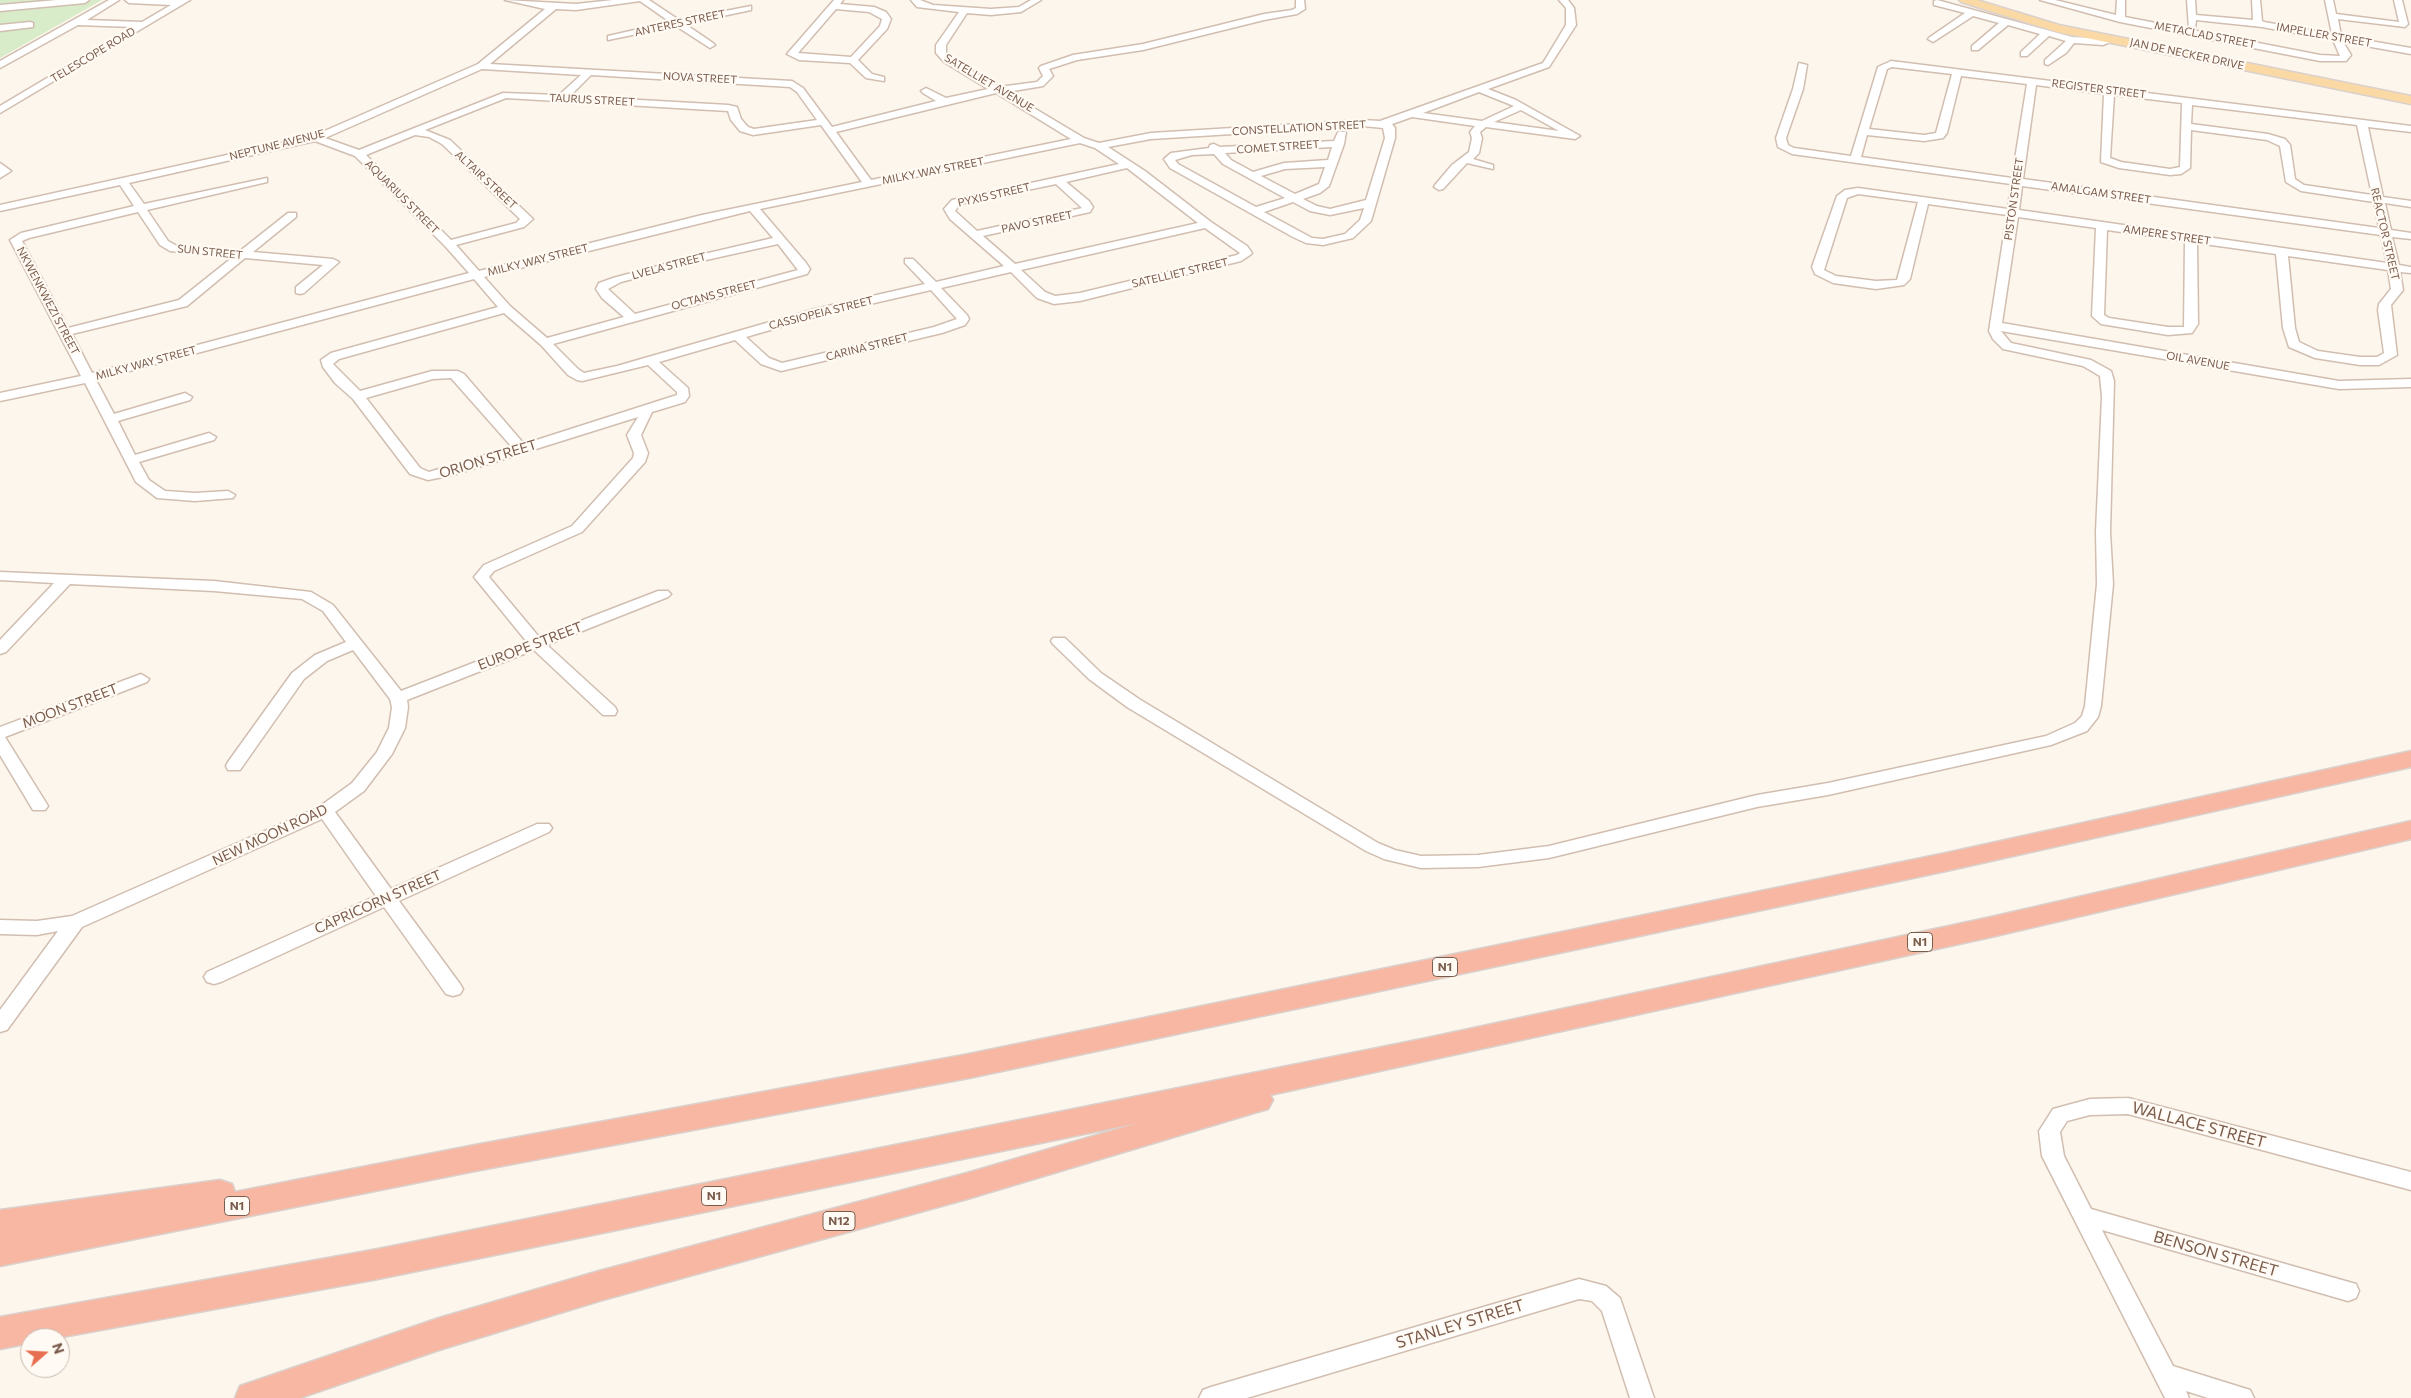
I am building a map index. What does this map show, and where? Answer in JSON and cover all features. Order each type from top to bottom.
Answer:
[{"type":"highway","name":"N1","points":[[0,1252],[475,1158],[1008,1058],[1946,862],[2411,759]]},
{"type":"highway","name":"N1","points":[[0,1333],[378,1264],[961,1147],[1427,1050],[1991,927],[2411,830]]},
{"type":"highway","name":"N12","points":[[254,1398],[439,1334],[599,1286],[967,1186],[1427,1050]]},
{"type":"highway","points":[[0,1224],[475,1158]]},
{"type":"main road","name":"JAN DE NECKER DRIVE","points":[[1965,0],[2057,28],[2411,100]]},
{"type":"main road","name":"JAN DE NECKER DRIVE","points":[[1985,0],[2072,25],[2411,95]]},
{"type":"street","points":[[0,8],[85,0]]},
{"type":"street","points":[[0,65],[115,0]]},
{"type":"street","points":[[130,0],[184,1]]},
{"type":"street","points":[[509,0],[554,6],[598,5],[636,0]]},
{"type":"street","points":[[643,0],[710,45]]},
{"type":"street","points":[[915,0],[920,5],[964,11],[1011,11],[1025,8],[1037,0]]},
{"type":"street","points":[[827,126],[1000,90],[1043,83],[1048,76],[1044,67],[1076,57],[1143,47],[1264,17],[1294,12],[1301,8],[1300,0]]},
{"type":"street","points":[[1383,124],[1482,90],[1546,65],[1551,60],[1571,25],[1570,8],[1563,0]]},
{"type":"street","points":[[2120,18],[2121,0]]},
{"type":"street","points":[[2191,0],[2192,32]]},
{"type":"street","name":"IMPELLER STREET","points":[[2256,0],[2258,22],[2262,24],[2411,51]]},
{"type":"street","points":[[2329,0],[2337,38]]},
{"type":"street","points":[[2333,16],[2402,25],[2404,24],[2398,0]]},
{"type":"street","name":"TELESCOPE ROAD","points":[[0,110],[5,104],[184,1]]},
{"type":"street","name":"METACLAD STREET","points":[[2049,1],[2120,18],[2320,58],[2343,59],[2346,55],[2337,38]]},
{"type":"street","points":[[853,60],[884,27],[886,19],[881,13],[871,9],[837,3],[792,54],[853,60],[868,76],[881,79]]},
{"type":"street","points":[[1937,3],[2007,20],[2072,40],[2103,42],[2112,39]]},
{"type":"street","name":"NEPTUNE AVENUE","points":[[0,208],[316,138],[481,66],[554,6]]},
{"type":"street","name":"ANTERES STREET","points":[[611,38],[748,8]]},
{"type":"street","name":"SATELLIET AVENUE","points":[[964,11],[941,45],[941,53],[947,60],[1000,90],[1080,140]]},
{"type":"street","points":[[1933,39],[1973,12]]},
{"type":"street","points":[[2191,17],[2262,24]]},
{"type":"street","points":[[1975,48],[2007,20]]},
{"type":"street","points":[[77,22],[143,25]]},
{"type":"street","points":[[0,28],[30,25]]},
{"type":"street","points":[[2024,54],[2046,33]]},
{"type":"street","points":[[2048,62],[2063,51],[2072,40]]},
{"type":"street","name":"REGISTER STREET","points":[[1855,158],[1883,67],[1899,64],[2411,129]]},
{"type":"street","name":"NOVA STREET","points":[[481,66],[792,84],[800,90],[868,184]]},
{"type":"street","name":"AMALGAM STREET","points":[[1802,66],[1798,88],[1781,138],[1783,146],[1792,151],[1855,158],[2411,236]]},
{"type":"street","points":[[562,98],[589,72]]},
{"type":"street","points":[[1862,131],[1924,138],[1939,136],[1942,133],[1957,72]]},
{"type":"street","name":"PISTON STREET","points":[[1997,322],[2032,81]]},
{"type":"street","points":[[1411,114],[1574,136],[1521,107],[1482,90]]},
{"type":"street","points":[[926,91],[946,102]]},
{"type":"street","points":[[2109,91],[2104,156],[2109,163],[2170,172],[2183,171],[2186,168],[2187,101]]},
{"type":"street","name":"TAURUS STREET","points":[[359,154],[417,132],[499,96],[731,108],[744,129],[753,132],[827,126]]},
{"type":"street","points":[[1440,187],[1456,167],[1467,160],[1477,149],[1474,132],[1482,124],[1521,107]]},
{"type":"street","name":"REACTOR STREET","points":[[2282,252],[2289,328],[2293,344],[2309,352],[2360,361],[2383,360],[2392,353],[2384,310],[2386,304],[2397,290],[2394,268],[2362,122]]},
{"type":"street","points":[[1256,211],[1324,186],[1345,124]]},
{"type":"street","name":"CONSTELLATION STREET","points":[[1099,146],[1151,136],[1345,124],[1383,124],[1390,128],[1390,138],[1369,203]]},
{"type":"street","points":[[2188,127],[2278,140],[2285,145],[2290,180],[2295,186],[2311,191],[2411,204]]},
{"type":"street","points":[[417,132],[442,139],[450,146]]},
{"type":"street","points":[[1207,133],[1216,151],[1227,162],[1293,198],[1324,212],[1369,203],[1365,222],[1356,232],[1338,240],[1323,242],[1306,239],[1256,211]]},
{"type":"street","name":"AQUARIUS STREET","points":[[316,138],[359,154],[449,244],[476,275]]},
{"type":"street","name":"SATELLIET STREET","points":[[1013,268],[1044,298],[1057,300],[1224,262],[1245,255],[1244,248],[1128,165],[1099,146],[1080,140]]},
{"type":"street","name":"MILKY WAY STREET","points":[[0,397],[89,378],[476,275],[702,218],[1080,140]]},
{"type":"street","name":"COMET STREET","points":[[1256,211],[1174,166],[1169,161],[1170,157],[1175,154],[1339,144]]},
{"type":"street","name":"ALTAIR STREET","points":[[449,244],[520,225],[527,219],[450,146]]},
{"type":"street","points":[[1467,160],[1489,167]]},
{"type":"street","points":[[1252,174],[1284,166],[1332,163]]},
{"type":"street","name":"PYXIS STREET","points":[[1013,268],[949,212],[950,206],[963,201],[1128,165]]},
{"type":"street","points":[[0,166],[6,171],[0,175]]},
{"type":"street","name":"SUN STREET","points":[[122,180],[168,246],[180,250],[333,262],[300,290]]},
{"type":"street","name":"NKWENKWEZI STREET","points":[[228,495],[195,497],[162,495],[142,482],[16,240],[25,235],[264,180]]},
{"type":"street","name":"PAVO STREET","points":[[974,235],[1075,213],[1087,208],[1085,203],[1059,181]]},
{"type":"street","name":"AMPERE STREET","points":[[1924,200],[1904,279],[1900,283],[1890,286],[1869,284],[1833,279],[1819,272],[1818,267],[1843,194],[1858,191],[1924,200],[2411,270]]},
{"type":"street","name":"OCTANS STREET","points":[[545,342],[803,272],[802,265],[753,208]]},
{"type":"street","points":[[65,332],[183,303],[240,255],[292,215]]},
{"type":"street","name":"CASSIOPEIA STREET","points":[[476,275],[506,309],[545,342],[573,372],[582,377],[601,374],[736,334],[819,312],[1208,224]]},
{"type":"street","points":[[2102,226],[2098,316],[2108,321],[2168,331],[2188,330],[2192,324],[2191,239]]},
{"type":"street","name":"LVELA STREET","points":[[632,317],[606,295],[602,289],[603,286],[614,281],[695,259],[779,240]]},
{"type":"street","points":[[909,261],[934,286]]},
{"type":"street","name":"CARINA STREET","points":[[736,334],[771,365],[786,367],[938,330],[961,322],[963,319],[960,315],[934,286]]},
{"type":"street","name":"ORION STREET","points":[[506,309],[328,359],[330,369],[358,396],[415,471],[422,475],[442,474],[678,400],[684,394],[680,388],[650,360]]},
{"type":"street","points":[[1058,641],[1095,676],[1133,703],[1372,847],[1390,855],[1421,862],[1478,861],[1549,852],[1757,801],[1828,789],[2051,740],[2081,727],[2090,717],[2093,706],[2105,584],[2103,532],[2108,386],[2106,374],[2087,363],[2007,346],[1999,339],[1995,331],[1997,322]]},
{"type":"street","name":"OIL AVENUE","points":[[1997,322],[2339,384],[2362,386],[2411,383]]},
{"type":"street","points":[[358,396],[432,375],[453,374],[459,377],[521,449]]},
{"type":"street","points":[[110,419],[185,398]]},
{"type":"street","points":[[609,711],[537,644],[483,581],[482,574],[489,568],[568,535],[577,529],[640,459],[641,453],[634,435],[646,411]]},
{"type":"street","points":[[132,460],[209,437]]},
{"type":"street","points":[[0,576],[294,592],[314,598],[328,608],[398,698]]},
{"type":"street","points":[[0,649],[66,579]]},
{"type":"street","name":"EUROPE STREET","points":[[398,698],[663,594]]},
{"type":"street","points":[[234,766],[298,676],[321,658],[357,643]]},
{"type":"street","name":"MOON STREET","points":[[0,733],[141,679]]},
{"type":"street","name":"NEW MOON ROAD","points":[[0,927],[37,928],[75,922],[325,811],[358,787],[384,754],[397,728],[400,707],[398,698]]},
{"type":"street","points":[[0,741],[39,806]]},
{"type":"street","points":[[325,811],[453,989]]},
{"type":"street","name":"CAPRICORN STREET","points":[[214,977],[543,828]]},
{"type":"street","points":[[0,1025],[75,922]]},
{"type":"street","name":"WALLACE STREET","points":[[2177,1398],[2053,1156],[2049,1131],[2060,1115],[2090,1107],[2128,1106],[2411,1181]]},
{"type":"street","name":"BENSON STREET","points":[[2084,1216],[2348,1291]]},
{"type":"street","name":"STANLEY STREET","points":[[1211,1398],[1579,1288],[1598,1293],[1612,1305],[1642,1398]]},
{"type":"street","points":[[2165,1374],[2242,1398]]},
{"type":"green space","points":[[0,0],[102,0],[0,58]]}]
